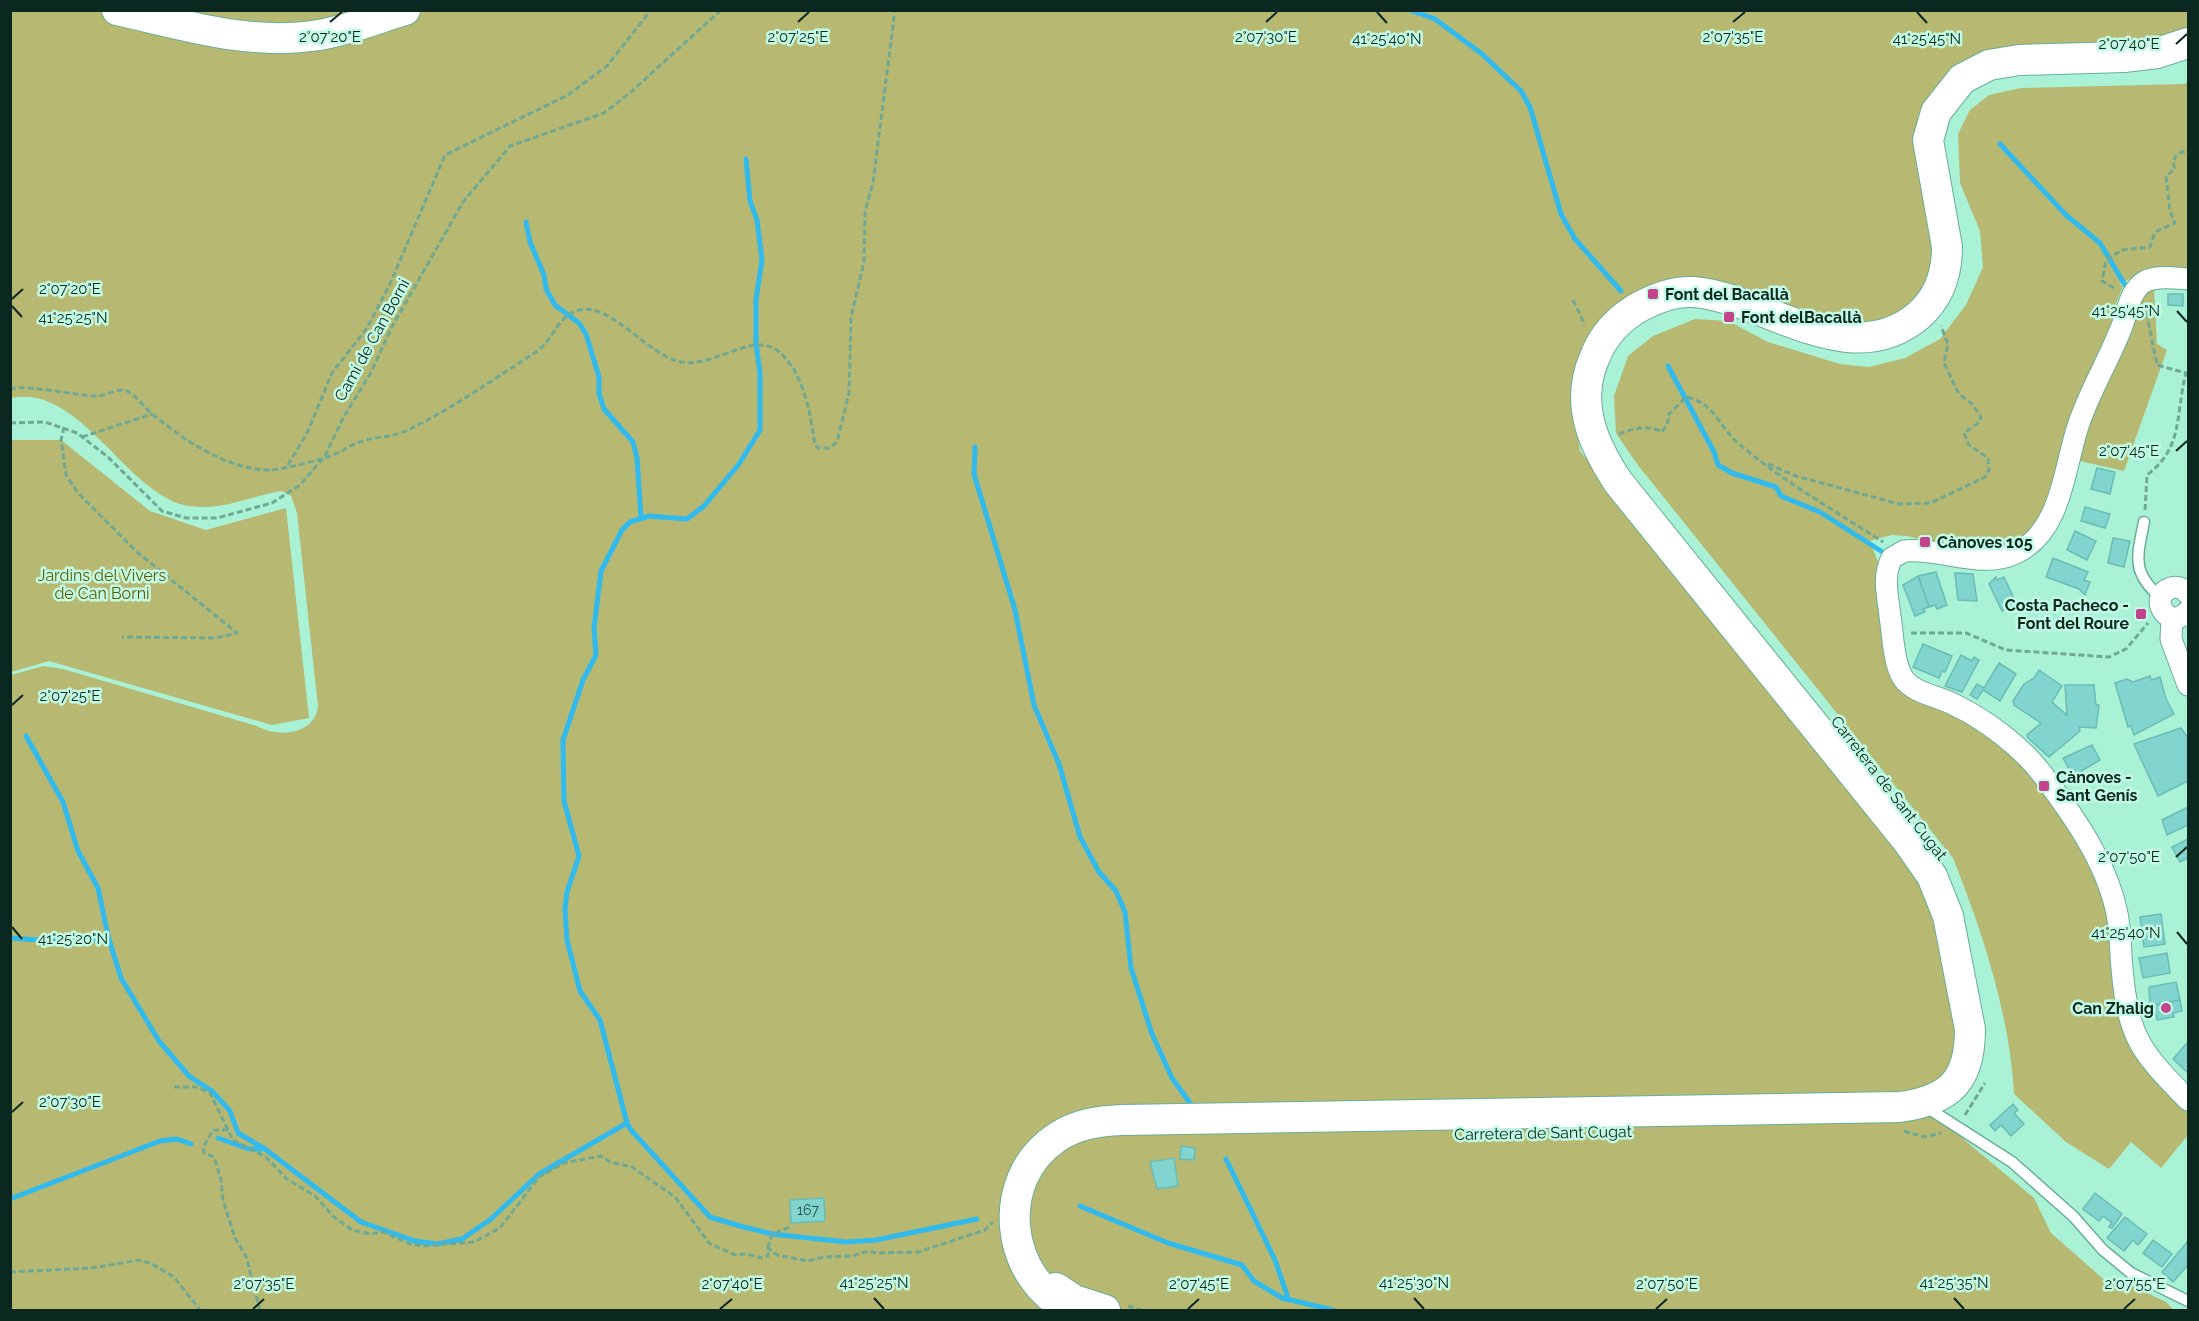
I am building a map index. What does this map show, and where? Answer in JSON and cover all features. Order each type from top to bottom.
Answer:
[{"type":"main road","points":[[117,10],[249,37],[288,38],[329,32],[405,10]]},
{"type":"main road","name":"Carretera de Sant Cugat","points":[[1072,1311],[1044,1292],[1025,1266],[1016,1239],[1016,1201],[1026,1172],[1042,1149],[1065,1132],[1100,1121],[1900,1107],[1924,1104],[1941,1096],[1962,1076],[1968,1062],[1970,1029],[1948,916],[1932,876],[1906,839],[1618,482],[1602,458],[1589,429],[1585,406],[1589,374],[1599,347],[1619,321],[1655,299],[1674,294],[1692,292],[1718,297],[1825,333],[1851,337],[1872,337],[1903,326],[1926,308],[1934,297],[1947,265],[1947,247],[1928,140],[1936,112],[1956,84],[1968,74],[1989,65],[2019,60],[2124,57],[2157,53],[2188,43]]},
{"type":"main road","name":"Carretera de Sant Cugat","points":[[1112,1307],[1074,1300],[1048,1282],[1036,1264],[1026,1234],[1029,1196],[1042,1168],[1060,1148],[1088,1135],[1128,1131],[1904,1117],[1945,1119],[1946,1106],[1967,1087],[1975,1073],[1980,1053],[1979,1026],[1960,925],[1940,869],[1900,815],[1611,455],[1599,427],[1597,385],[1605,358],[1623,333],[1637,321],[1659,310],[1681,304],[1720,307],[1831,342],[1855,346],[1876,347],[1907,336],[1941,309],[1954,282],[1960,259],[1958,228],[1940,141],[1944,126],[1960,97],[1984,78],[2002,72],[2128,65],[2188,55]]},
{"type":"street","points":[[2188,279],[2150,279],[2134,292],[2102,376],[2078,426],[2060,495],[2040,534],[2033,541],[2016,553],[1992,559],[1912,550],[1897,553],[1889,563],[1886,579],[1893,634],[1904,679],[1917,689],[1955,705],[2011,744],[2041,773],[2079,827],[2094,854],[2117,910],[2123,986],[2134,1033],[2149,1061],[2188,1100]]},
{"type":"street","points":[[2161,598],[2172,588],[2185,600],[2171,639],[2188,685]]},
{"type":"lane","points":[[2144,518],[2136,561],[2149,588],[2161,598]]},
{"type":"lane","points":[[1945,1119],[1987,1144],[2019,1168],[2073,1216],[2103,1250],[2131,1274],[2188,1301]]},
{"type":"path","points":[[287,466],[307,433],[332,374],[367,328],[390,284],[446,155],[568,95],[607,66],[651,10]]},
{"type":"path","name":"Camí de Can Borni","points":[[10,423],[45,422],[64,427],[82,437],[108,457],[162,511],[186,518],[217,518],[272,503],[300,485],[325,456],[342,420],[370,374],[393,325],[463,202],[510,146],[604,113],[632,92],[721,10]]},
{"type":"path","points":[[10,388],[96,396],[121,389],[129,392],[152,414],[197,445],[244,468],[272,470],[333,456],[366,440],[408,430],[457,404],[537,351],[566,315],[581,310],[593,310],[604,313],[644,344],[682,362],[702,363],[756,344],[768,345],[790,364],[809,406],[815,444],[818,448],[829,448],[837,441],[849,393],[851,317],[864,262],[865,212],[873,182],[895,10]]},
{"type":"path","points":[[2121,291],[2102,281],[2106,260],[2122,250],[2150,247],[2155,232],[2175,224],[2170,211],[2166,176],[2175,170],[2173,162],[2177,154],[2188,150]]},
{"type":"path","points":[[2142,306],[2149,316],[2149,333],[2157,365],[2186,373],[2173,443],[2164,462],[2147,475],[2144,518]]},
{"type":"path","points":[[1933,334],[1948,317]]},
{"type":"path","points":[[1768,464],[1796,476],[1899,504],[1930,503],[1953,495],[1984,477],[1989,470],[1988,458],[1969,445],[1964,433],[1977,424],[1981,417],[1972,404],[1959,394],[1944,363],[1948,344],[1941,327]]},
{"type":"path","points":[[1614,436],[1642,428],[1657,428],[1662,432],[1668,422],[1668,415],[1686,397],[1701,402],[1712,410],[1732,438],[1768,464],[1784,481],[1897,553]]},
{"type":"path","points":[[82,437],[152,414]]},
{"type":"path","points":[[64,427],[62,440],[66,475],[78,493],[137,552],[237,633],[216,638],[122,637]]},
{"type":"path","points":[[1900,633],[1966,633],[2006,650],[2109,657],[2127,649],[2150,621]]},
{"type":"path","points":[[1902,1131],[1924,1137],[1948,1131],[1945,1119],[1972,1107],[1987,1078]]},
{"type":"path","points":[[174,1087],[196,1088],[210,1093],[233,1140],[266,1157],[287,1179],[315,1196],[334,1217],[352,1230],[370,1234],[383,1232],[410,1244],[464,1244],[489,1236],[508,1220],[539,1177],[564,1163],[601,1156],[610,1162],[632,1167],[665,1190],[714,1246],[735,1254],[755,1255],[762,1258],[768,1256],[772,1234],[790,1227]]},
{"type":"path","points":[[229,1130],[213,1130],[203,1148],[204,1153],[214,1157],[219,1170],[223,1200],[235,1238],[246,1256],[260,1311]]},
{"type":"path","points":[[768,1248],[777,1255],[807,1261],[824,1257],[852,1256],[869,1251],[877,1253],[918,1252],[985,1230],[1016,1201]]},
{"type":"path","points":[[10,1272],[92,1268],[139,1260],[152,1264],[174,1277],[200,1311]]},
{"type":"path","points":[[1112,1307],[1141,1311]]},
{"type":"green space","points":[[10,11],[2188,11],[2188,34],[1940,84],[1920,110],[1919,154],[1939,272],[1911,312],[1861,326],[1749,294],[1673,282],[1573,392],[1580,451],[1916,865],[1946,954],[1958,1059],[1926,1092],[1962,1138],[2034,1198],[2051,1233],[2109,1284],[2116,1278],[2166,1302],[2174,1310],[11,1310],[11,675],[44,666],[63,669],[265,730],[284,733],[294,732],[310,723],[318,707],[297,513],[291,496],[282,491],[209,507],[184,505],[162,496],[141,480],[80,422],[59,407],[36,398],[11,398]]},
{"type":"green space","points":[[2188,81],[2188,270],[2143,273],[2119,284],[2123,286],[2114,308],[2112,331],[2043,513],[2020,543],[1998,551],[1945,545],[1907,536],[1892,535],[1869,541],[1881,571],[1884,586],[1894,667],[2024,763],[2080,841],[2109,913],[2118,989],[2188,1106],[2188,1135],[2161,1168],[2131,1142],[2109,1169],[2066,1142],[2014,1094],[2001,1004],[1984,944],[1953,858],[1637,464],[1616,433],[1614,396],[1628,356],[1653,336],[1695,319],[1728,321],[1768,342],[1840,364],[1869,367],[1905,358],[1940,339],[1966,305],[1983,267],[1980,231],[1960,183],[1958,134],[1970,110],[1989,95],[2021,88],[2185,84]]},
{"type":"green space","points":[[2154,288],[2157,344],[2167,350],[2124,471],[2080,461],[2092,412],[2125,344],[2143,295]]},
{"type":"green space","name":"Jardins del Vivers de Can Borni","points":[[11,440],[61,440],[150,511],[206,530],[286,508],[309,718],[272,725],[49,661],[11,672]]},
{"type":"building","points":[[2168,294],[2183,294],[2183,306],[2168,305]]},
{"type":"building","points":[[2097,468],[2115,472],[2110,494],[2091,489]]},
{"type":"building","points":[[2085,507],[2110,514],[2105,528],[2081,521]]},
{"type":"building","points":[[2075,531],[2096,541],[2087,560],[2067,550]]},
{"type":"building","points":[[2113,538],[2130,541],[2124,567],[2108,563]]},
{"type":"building","points":[[2053,558],[2088,572],[2084,580],[2090,582],[2085,595],[2079,589],[2046,577]]},
{"type":"building","points":[[1936,572],[1947,605],[1937,609],[1935,605],[1929,607],[1918,576]]},
{"type":"building","points":[[1955,573],[1973,574],[1977,601],[1958,600]]},
{"type":"building","points":[[1918,576],[1929,607],[1923,609],[1925,612],[1915,616],[1903,585]]},
{"type":"building","points":[[1996,577],[1997,580],[2004,577],[2019,609],[2012,612],[2010,607],[2002,611],[1989,584]]},
{"type":"building","points":[[1923,644],[1952,656],[1945,672],[1942,671],[1939,678],[1913,667]]},
{"type":"building","points":[[1961,655],[1972,661],[1974,657],[1979,660],[1962,692],[1945,686]]},
{"type":"building","points":[[1999,663],[2016,674],[2000,701],[1983,690],[1977,699],[1970,695],[1977,684],[1984,688]]},
{"type":"building","points":[[2039,670],[2062,686],[2052,702],[2067,715],[2065,685],[2094,685],[2096,705],[2099,705],[2096,728],[2079,727],[2080,731],[2049,757],[2027,735],[2041,723],[2014,705],[2013,701],[2024,684],[2034,678]]},
{"type":"building","points":[[2150,676],[2151,680],[2160,677],[2166,699],[2174,714],[2134,735],[2131,726],[2128,727],[2115,683],[2127,679],[2133,682]]},
{"type":"building","points":[[2181,728],[2188,738],[2188,781],[2158,796],[2134,744]]},
{"type":"building","points":[[2092,745],[2100,760],[2073,776],[2063,758]]},
{"type":"building","points":[[2188,807],[2188,825],[2167,835],[2162,820]]},
{"type":"building","points":[[2188,839],[2188,858],[2180,862],[2172,847]]},
{"type":"building","points":[[2161,914],[2165,944],[2144,947],[2140,917]]},
{"type":"building","points":[[2167,953],[2170,973],[2143,978],[2139,958]]},
{"type":"building","points":[[2176,982],[2180,1000],[2150,1006],[2149,987]]},
{"type":"building","name":"Can Zhalig","points":[[2180,1000],[2182,1011],[2173,1013],[2174,1017],[2157,1020],[2156,1014],[2152,1015],[2150,1006]]},
{"type":"building","points":[[2188,1044],[2188,1073],[2173,1059]]},
{"type":"building","points":[[2013,1104],[2018,1110],[2014,1113],[2024,1124],[2011,1136],[2001,1125],[1995,1131],[1990,1125]]},
{"type":"building","points":[[1181,1146],[1195,1148],[1194,1160],[1180,1159]]},
{"type":"building","points":[[1174,1158],[1178,1186],[1157,1189],[1150,1162]]},
{"type":"building","points":[[2095,1193],[2122,1214],[2112,1228],[2109,1227],[2112,1223],[2103,1216],[2099,1221],[2083,1209]]},
{"type":"building","points":[[824,1198],[825,1221],[791,1223],[790,1200]]},
{"type":"building","points":[[2125,1217],[2147,1234],[2138,1245],[2133,1240],[2124,1251],[2107,1238]]},
{"type":"building","points":[[2153,1240],[2172,1254],[2162,1267],[2143,1253]]},
{"type":"building","points":[[2188,1241],[2188,1265],[2173,1282],[2162,1272]]},
{"type":"waterway","points":[[1410,10],[1435,19],[1482,54],[1521,91],[1530,107],[1561,214],[1575,239],[1621,291]]},
{"type":"waterway","points":[[2000,144],[2066,215],[2100,243],[2125,285]]},
{"type":"waterway","points":[[627,1123],[600,1020],[580,991],[567,940],[565,909],[567,892],[579,856],[564,801],[563,740],[583,680],[596,655],[594,628],[601,571],[622,530],[630,522],[649,516],[687,519],[704,506],[739,464],[760,430],[756,299],[762,260],[757,220],[750,201],[746,159]]},
{"type":"waterway","points":[[526,222],[530,242],[544,275],[546,289],[555,305],[579,323],[586,334],[599,377],[599,394],[604,409],[633,442],[637,458],[641,517]]},
{"type":"waterway","points":[[1668,366],[1714,452],[1718,465],[1732,473],[1776,487],[1781,496],[1820,512],[1881,551]]},
{"type":"waterway","points":[[975,447],[974,474],[1015,610],[1034,705],[1059,764],[1080,837],[1099,872],[1116,891],[1125,912],[1131,968],[1152,1034],[1172,1078],[1190,1103]]},
{"type":"waterway","points":[[26,736],[63,802],[78,851],[98,888],[108,936],[121,978],[159,1041],[189,1076],[212,1091],[230,1111],[238,1133],[265,1149],[361,1222],[415,1241],[437,1244],[462,1239],[491,1219],[539,1174],[627,1123],[710,1217],[740,1226],[772,1234],[846,1242],[876,1240],[977,1219]]},
{"type":"waterway","points":[[10,938],[82,943],[108,936]]},
{"type":"waterway","points":[[218,1138],[249,1149],[262,1149]]},
{"type":"waterway","points":[[10,1199],[160,1141],[177,1139],[191,1144]]},
{"type":"waterway","points":[[1226,1159],[1275,1260],[1288,1298]]},
{"type":"waterway","points":[[1080,1206],[1168,1243],[1242,1265],[1254,1281],[1282,1298],[1333,1310]]},
{"type":"place","name":"Font del Bacallà","points":[[1653,294]]},
{"type":"place","name":"Font delBacallà","points":[[1729,317]]},
{"type":"place","name":"Cànoves 105","points":[[1925,542]]},
{"type":"place","name":"Costa Pacheco - Font del Roure","points":[[2141,614]]},
{"type":"place","name":"Cànoves - Sant Genís","points":[[2044,786]]},
{"type":"place","name":"Can Zhalig","points":[[2166,1008]]}]
